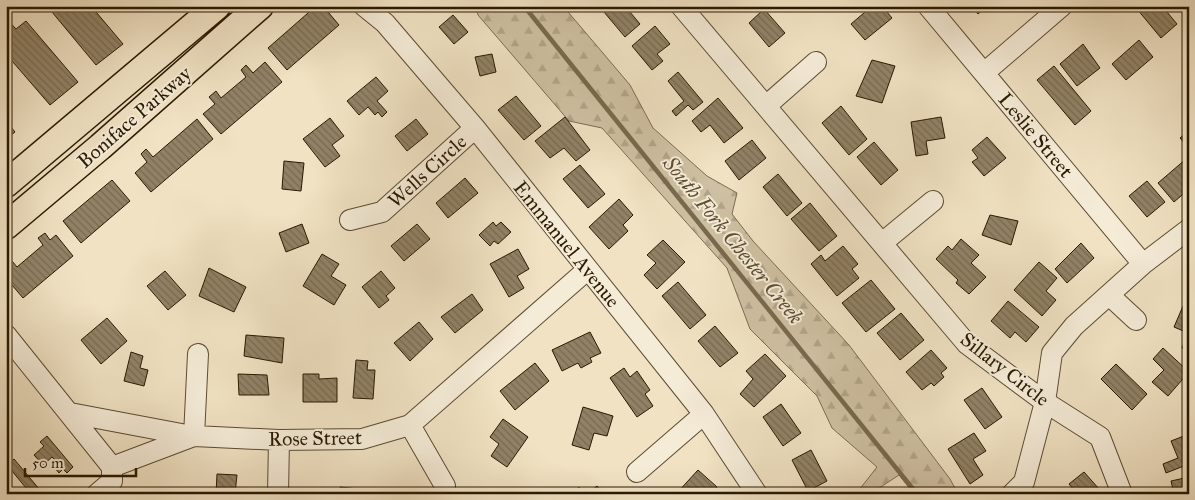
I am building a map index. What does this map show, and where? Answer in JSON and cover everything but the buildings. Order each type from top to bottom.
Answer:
[{"type":"main road","name":"Boniface Parkway","points":[[6,184],[218,6]]},
{"type":"main road","name":"Boniface Parkway","points":[[6,226],[100,147],[260,6]]},
{"type":"street","name":"Emmanuel Avenue","points":[[364,6],[385,23],[475,128],[704,414],[757,494]]},
{"type":"street","name":"Sillary Circle","points":[[681,6],[967,344],[1045,402],[1100,437],[1122,494]]},
{"type":"street","name":"Leslie Street","points":[[928,6],[1143,264]]},
{"type":"street","points":[[984,72],[1062,6]]},
{"type":"street","points":[[766,106],[816,62]]},
{"type":"street","name":"Wells Circle","points":[[350,220],[382,212],[475,128]]},
{"type":"street","points":[[882,243],[933,201]]},
{"type":"street","points":[[1012,494],[1024,482],[1045,402],[1052,353],[1074,326],[1143,264],[1189,228]]},
{"type":"street","name":"Rose Street","points":[[112,467],[194,436],[279,440],[362,439],[410,425],[587,270]]},
{"type":"street","points":[[1109,295],[1136,320]]},
{"type":"street","points":[[6,335],[112,467],[112,481],[96,494]]},
{"type":"street","points":[[70,414],[194,436],[198,354]]},
{"type":"street","points":[[637,472],[704,414]]},
{"type":"street","points":[[410,425],[445,486]]},
{"type":"street","points":[[278,494],[279,440]]},
{"type":"green space","points":[[475,6],[563,6],[630,85],[653,128],[707,176],[737,193],[732,214],[753,241],[849,345],[950,479],[958,494],[914,494],[899,475],[870,494],[861,494],[859,490],[877,467],[832,428],[817,396],[750,329],[727,268],[602,128],[569,121],[478,15]]},
{"type":"waterway","name":"South Fork Chester Creek","points":[[524,6],[917,494]]}]
